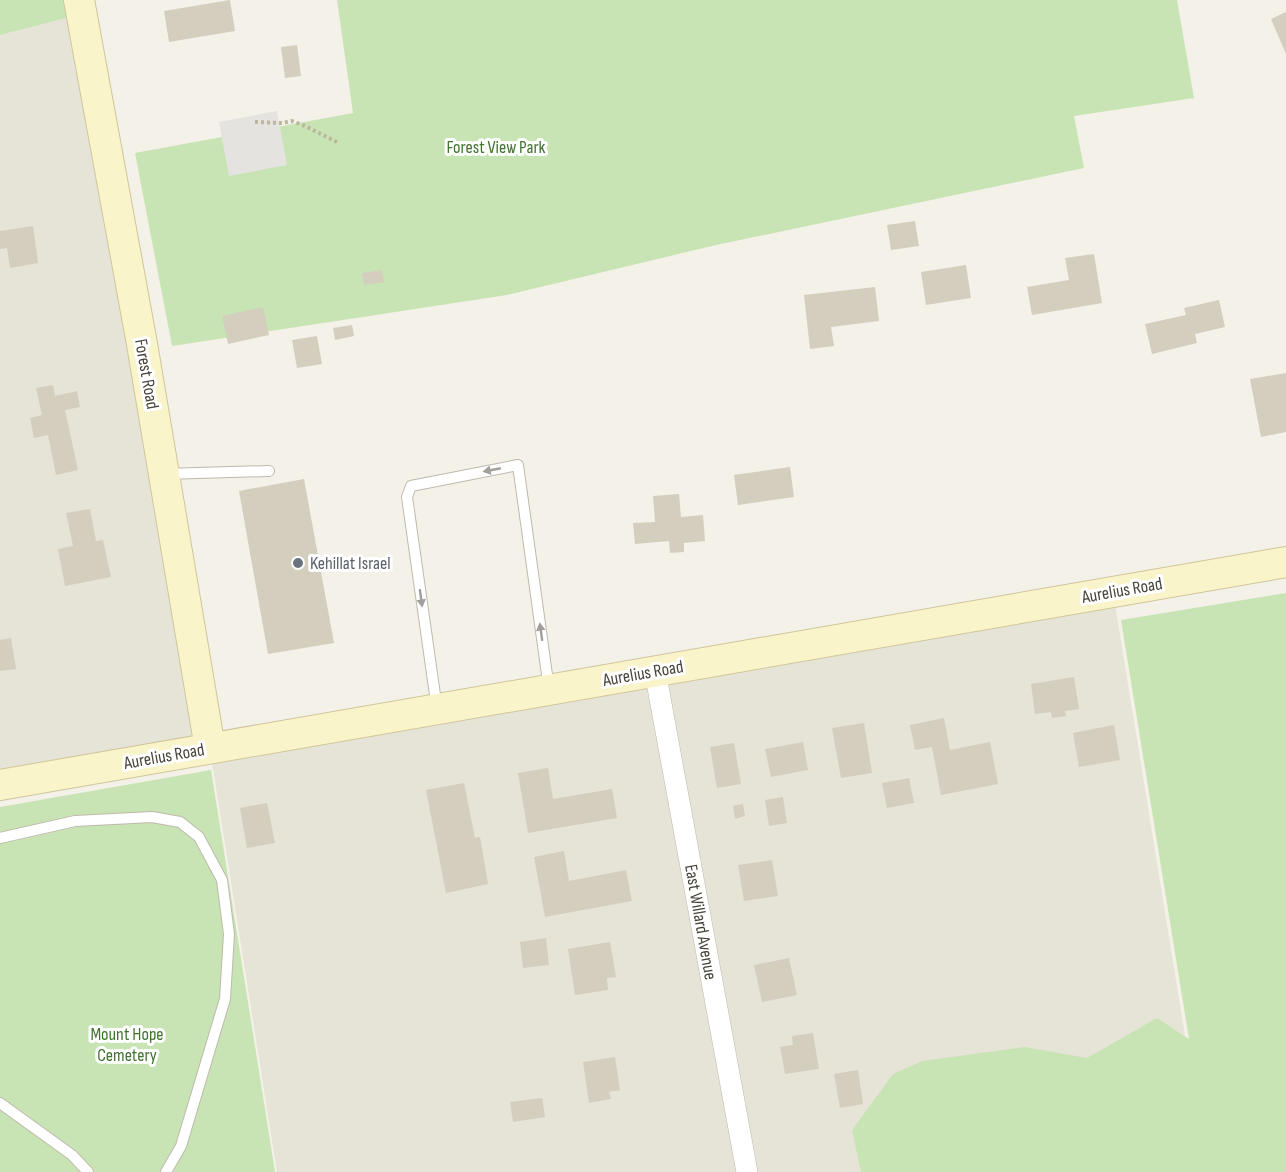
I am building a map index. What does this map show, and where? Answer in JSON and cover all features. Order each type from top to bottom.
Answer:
[{"type":"street","name":"Forest Road","points":[[79,0],[140,333],[210,748]]},
{"type":"street","name":"Aurelius Road","points":[[0,784],[1286,562]]},
{"type":"street","name":"East Willard Avenue","points":[[655,671],[747,1172]]},
{"type":"lane","points":[[436,709],[407,497],[411,486],[518,465],[549,690]]},
{"type":"lane","points":[[164,474],[269,471]]},
{"type":"lane","points":[[0,838],[75,821],[152,817],[180,822],[199,837],[222,880],[229,934],[225,999],[181,1146],[166,1172]]},
{"type":"lane","points":[[0,1103],[72,1155],[88,1172]]},
{"type":"path","points":[[255,122],[292,121],[337,142]]},
{"type":"shaded area","points":[[82,14],[210,748],[1113,592],[1207,1172],[277,1172],[210,749],[0,785],[0,35]]},
{"type":"shaded area","points":[[277,111],[287,165],[229,176],[219,122]]},
{"type":"green space","points":[[0,0],[79,0],[82,14],[0,35]]},
{"type":"green space","name":"Forest View Park","points":[[337,0],[1177,0],[1194,98],[1074,116],[1084,168],[716,245],[507,295],[172,346],[135,153],[353,113]]},
{"type":"green space","points":[[1286,593],[1286,1172],[861,1172],[852,1130],[893,1074],[922,1061],[1025,1047],[1087,1058],[1157,1018],[1189,1039],[1121,620]]},
{"type":"green space","name":"Mount Hope Cemetery","points":[[211,770],[275,1172],[0,1172],[0,807]]},
{"type":"building","points":[[230,0],[235,31],[169,42],[164,11]]},
{"type":"building","points":[[1286,12],[1286,54],[1271,19]]},
{"type":"building","points":[[297,45],[301,76],[285,78],[281,47]]},
{"type":"building","points":[[915,221],[919,246],[891,250],[887,225]]},
{"type":"building","points":[[33,226],[38,263],[10,268],[7,248],[0,249],[0,231]]},
{"type":"building","points":[[1094,254],[1102,303],[1032,315],[1027,287],[1069,280],[1065,258]]},
{"type":"building","points":[[966,265],[971,298],[926,305],[921,272]]},
{"type":"building","points":[[382,270],[384,282],[364,285],[362,273]]},
{"type":"building","points":[[875,287],[879,321],[831,327],[834,346],[810,349],[804,295]]},
{"type":"building","points":[[1219,300],[1225,327],[1195,334],[1197,343],[1152,354],[1145,324],[1186,315],[1184,308]]},
{"type":"building","points":[[263,307],[269,335],[228,344],[222,316]]},
{"type":"building","points":[[352,325],[354,336],[335,340],[333,328]]},
{"type":"building","points":[[317,336],[322,364],[297,368],[292,340]]},
{"type":"building","points":[[1286,373],[1286,432],[1261,437],[1250,379]]},
{"type":"building","points":[[53,385],[55,396],[77,391],[80,407],[65,410],[78,470],[56,475],[48,435],[34,438],[30,418],[42,415],[36,388]]},
{"type":"building","points":[[790,467],[794,497],[738,505],[734,475]]},
{"type":"building","points":[[304,479],[334,643],[268,654],[239,491]]},
{"type":"building","points":[[679,494],[681,517],[703,515],[705,541],[684,543],[684,552],[670,553],[669,541],[635,544],[633,523],[655,522],[653,496]]},
{"type":"building","points":[[90,509],[96,541],[103,540],[111,577],[65,586],[58,549],[73,546],[66,513]]},
{"type":"building","points":[[11,638],[16,669],[0,671],[0,640]]},
{"type":"building","points":[[1074,677],[1079,709],[1065,711],[1066,716],[1052,718],[1051,712],[1035,714],[1031,684]]},
{"type":"building","points":[[944,718],[950,750],[990,742],[998,784],[941,795],[932,747],[915,750],[910,725]]},
{"type":"building","points":[[864,723],[872,773],[841,778],[832,728]]},
{"type":"building","points":[[1114,725],[1120,760],[1079,767],[1073,733]]},
{"type":"building","points":[[803,742],[808,770],[771,777],[765,749]]},
{"type":"building","points":[[734,743],[741,784],[717,788],[710,747]]},
{"type":"building","points":[[548,768],[553,799],[612,789],[617,818],[528,833],[518,773]]},
{"type":"building","points":[[909,778],[914,803],[887,808],[882,783]]},
{"type":"building","points":[[464,783],[475,838],[480,837],[488,884],[446,893],[426,790]]},
{"type":"building","points":[[783,797],[787,823],[769,826],[765,800]]},
{"type":"building","points":[[267,803],[275,843],[247,848],[240,808]]},
{"type":"building","points":[[743,804],[745,816],[735,819],[733,806]]},
{"type":"building","points":[[564,851],[569,881],[626,870],[632,901],[545,917],[534,857]]},
{"type":"building","points":[[772,860],[778,896],[744,901],[738,865]]},
{"type":"building","points":[[546,938],[549,965],[523,968],[520,942]]},
{"type":"building","points":[[610,942],[616,977],[607,978],[608,990],[575,995],[568,949]]},
{"type":"building","points":[[789,958],[797,995],[762,1002],[754,965]]},
{"type":"building","points":[[813,1033],[819,1069],[785,1074],[780,1047],[793,1045],[792,1036]]},
{"type":"building","points":[[615,1057],[620,1090],[609,1092],[611,1099],[589,1103],[583,1062]]},
{"type":"building","points":[[858,1070],[863,1104],[840,1108],[834,1074]]},
{"type":"building","points":[[542,1098],[545,1117],[513,1122],[510,1102]]},
{"type":"place","name":"Kehillat Israel","points":[[298,563]]}]
